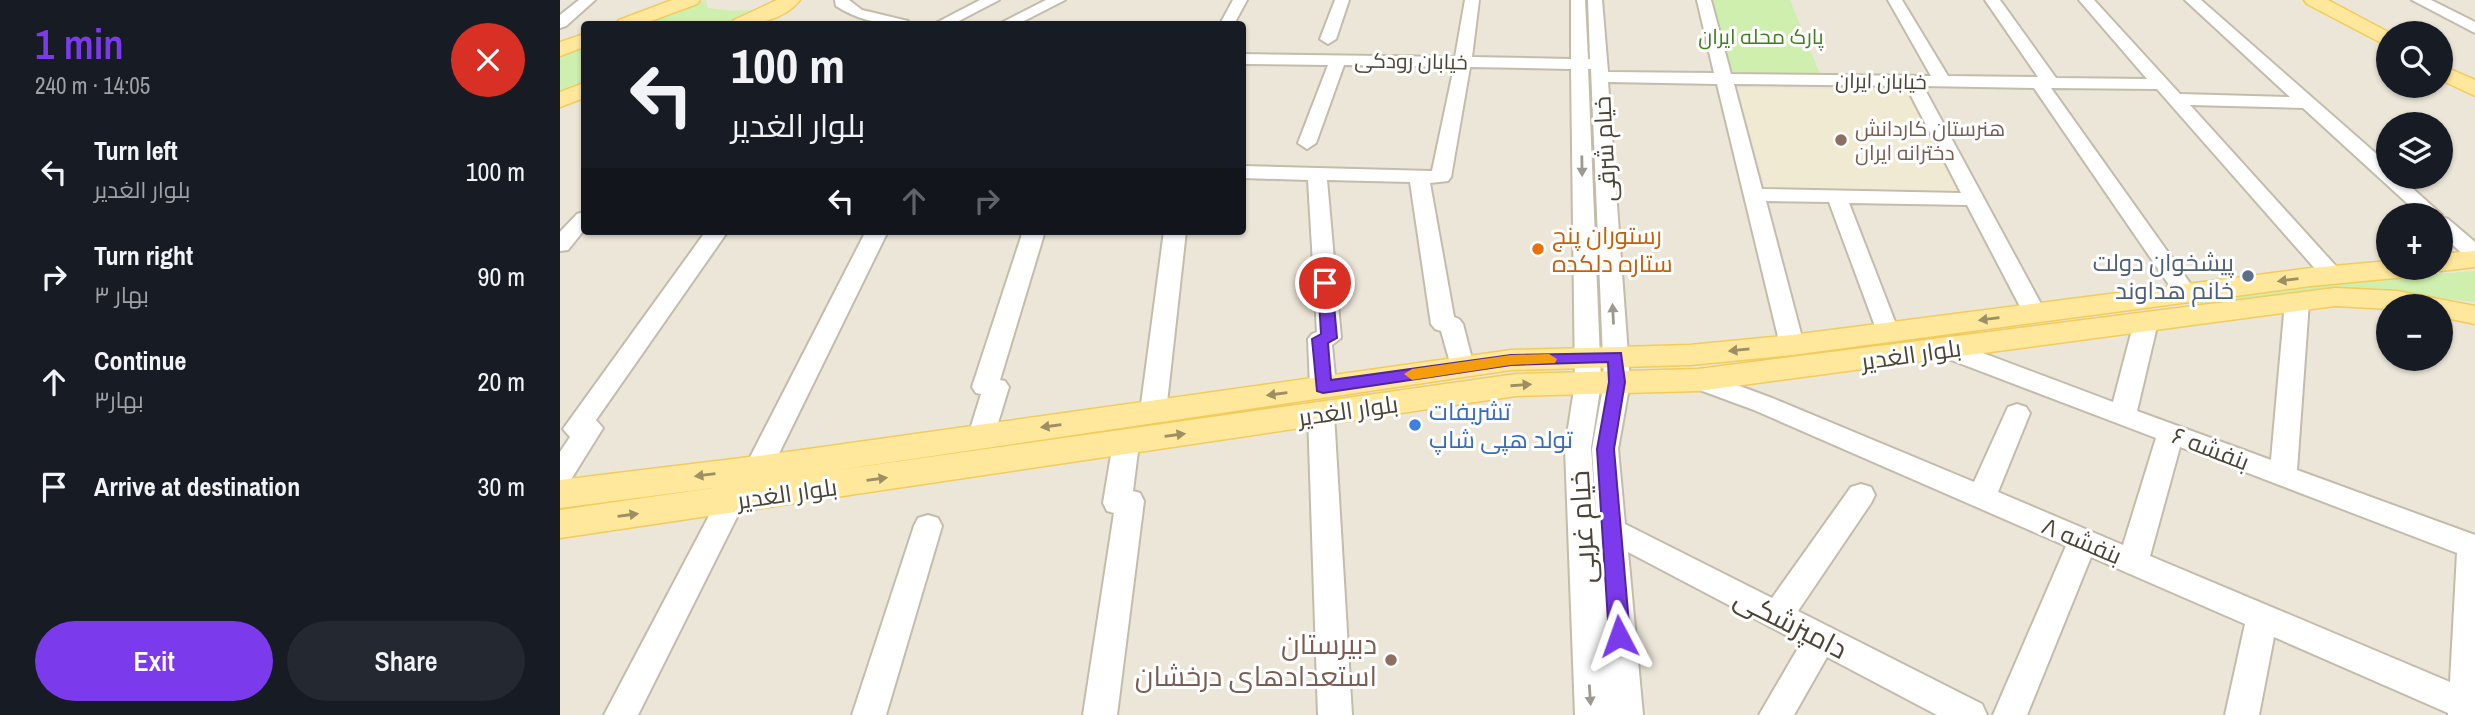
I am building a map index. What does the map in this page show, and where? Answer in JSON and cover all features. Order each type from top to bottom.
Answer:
[{"type":"main road","points":[[634,21],[690,0]]},
{"type":"main road","points":[[748,21],[771,12],[790,0]]},
{"type":"main road","points":[[2314,0],[2376,34]]},
{"type":"main road","points":[[2334,0],[2376,22]]},
{"type":"main road","points":[[560,50],[581,41]]},
{"type":"main road","points":[[2453,64],[2475,76]]},
{"type":"main road","points":[[2453,77],[2475,89]]},
{"type":"main road","points":[[2453,262],[2475,259]]},
{"type":"main road","name":"بلوار الغدیر","points":[[560,494],[1153,412],[1516,385],[1690,355],[1791,345],[2376,271]]},
{"type":"main road","name":"بلوار الغدیر","points":[[560,524],[1126,443],[1462,367],[1511,360],[1698,380],[2335,297],[2376,299]]},
{"type":"main road","points":[[2453,310],[2475,314]]},
{"type":"main road","points":[[731,501],[758,468]]},
{"type":"street","points":[[560,23],[588,0]]},
{"type":"street","points":[[842,0],[841,3],[857,13],[890,21]]},
{"type":"street","points":[[948,21],[992,0]]},
{"type":"street","points":[[1013,21],[1058,0]]},
{"type":"street","points":[[1229,21],[1240,0]]},
{"type":"street","points":[[1328,39],[1342,0]]},
{"type":"street","points":[[1246,172],[1441,177],[1464,62],[1472,0]]},
{"type":"street","name":"خیام شرقی","points":[[1578,0],[1593,68],[1602,370]]},
{"type":"street","name":"خیام شرقی","points":[[1595,0],[1593,68],[1602,370]]},
{"type":"street","points":[[1704,0],[1791,345]]},
{"type":"street","points":[[1895,0],[1942,82]]},
{"type":"street","points":[[1992,0],[2186,293]]},
{"type":"street","points":[[2086,0],[2333,275]]},
{"type":"street","points":[[2192,0],[2376,164]]},
{"type":"street","points":[[2419,0],[2475,28]]},
{"type":"street","name":"خیابان رودکی","points":[[1246,58],[1464,62],[1593,68]]},
{"type":"street","points":[[1307,143],[1338,60]]},
{"type":"street","name":"خیابان ایران","points":[[1593,68],[1724,79],[2162,84]]},
{"type":"street","points":[[1912,81],[2034,313]]},
{"type":"street","points":[[2175,99],[2307,103]]},
{"type":"street","points":[[1317,174],[1329,338],[1320,339],[1335,715]]},
{"type":"street","points":[[1419,176],[1443,324],[1451,324],[1462,367]]},
{"type":"street","points":[[2403,189],[2419,203]]},
{"type":"street","points":[[1753,195],[1974,199]]},
{"type":"street","points":[[1837,197],[1887,332]]},
{"type":"street","points":[[560,222],[581,219]]},
{"type":"street","points":[[560,245],[581,222]]},
{"type":"street","points":[[2453,234],[2475,253]]},
{"type":"street","points":[[560,474],[590,428],[576,429],[714,235]]},
{"type":"street","points":[[758,468],[875,235]]},
{"type":"street","points":[[981,436],[996,387],[985,387],[1033,235]]},
{"type":"street","points":[[1153,412],[1175,235]]},
{"type":"street","points":[[2283,475],[2297,302]]},
{"type":"street","points":[[2123,415],[2146,323]]},
{"type":"street","name":"بنفشه ۶","points":[[1947,349],[2473,547]]},
{"type":"street","name":"خیام غربی","points":[[1602,370],[1605,449],[1626,715]]},
{"type":"street","name":"خیام غربی","points":[[1592,715],[1578,447],[1602,370]]},
{"type":"street","name":"بنفشه ۸","points":[[1698,380],[1763,404],[2262,617],[2465,710]]},
{"type":"street","points":[[1982,498],[2017,413]]},
{"type":"street","points":[[2133,562],[2171,433]]},
{"type":"street","points":[[1100,715],[1130,501],[1117,503],[1126,443]]},
{"type":"street","points":[[1777,615],[1861,495]]},
{"type":"street","points":[[621,715],[731,501]]},
{"type":"street","points":[[869,715],[928,526]]},
{"type":"street","name":"دامپزشکی","points":[[1611,530],[1970,715]]},
{"type":"street","points":[[2010,715],[2083,541]]},
{"type":"street","points":[[2465,710],[2473,547]]},
{"type":"street","points":[[2242,715],[2262,617]]},
{"type":"street","points":[[1776,715],[1821,639]]},
{"type":"shaded area","points":[[560,0],[2475,0],[2475,715],[560,715]]},
{"type":"shaded area","name":"هنرستان کاردانش دخترانه ایران","points":[[1744,88],[1905,90],[1959,193],[1766,190],[1739,91]]},
{"type":"green space","points":[[706,0],[708,8],[758,10],[730,21],[651,21]]},
{"type":"green space","name":"پارک محله ایران","points":[[1708,0],[1790,0],[1820,74],[1727,72]]},
{"type":"green space","points":[[581,48],[581,82],[560,92],[560,56]]},
{"type":"green space","points":[[2475,271],[2475,302],[2453,300],[2453,294],[2404,294],[2369,290],[2319,291],[2199,305],[2193,300],[2306,284],[2376,279],[2453,280],[2453,273]]},
{"type":"slow traffic","points":[[1412,374],[1511,360],[1549,359]]},
{"type":"place","name":"هنرستان کاردانش دخترانه ایران","points":[[1841,140]]},
{"type":"place","name":"رستوران پنج ستاره دلکده","points":[[1538,249]]},
{"type":"place","name":"پیشخوان دولت خانم هداوند","points":[[2248,276]]},
{"type":"place","name":"تشریفات تولد هپی شاپ","points":[[1415,425]]},
{"type":"place","name":"دبیرستان استعدادهای درخشان","points":[[1391,660]]},
{"type":"route","points":[[1325,283],[1329,338],[1320,339],[1323,387],[1511,360],[1616,357],[1617,382],[1605,449],[1619,636]]}]
